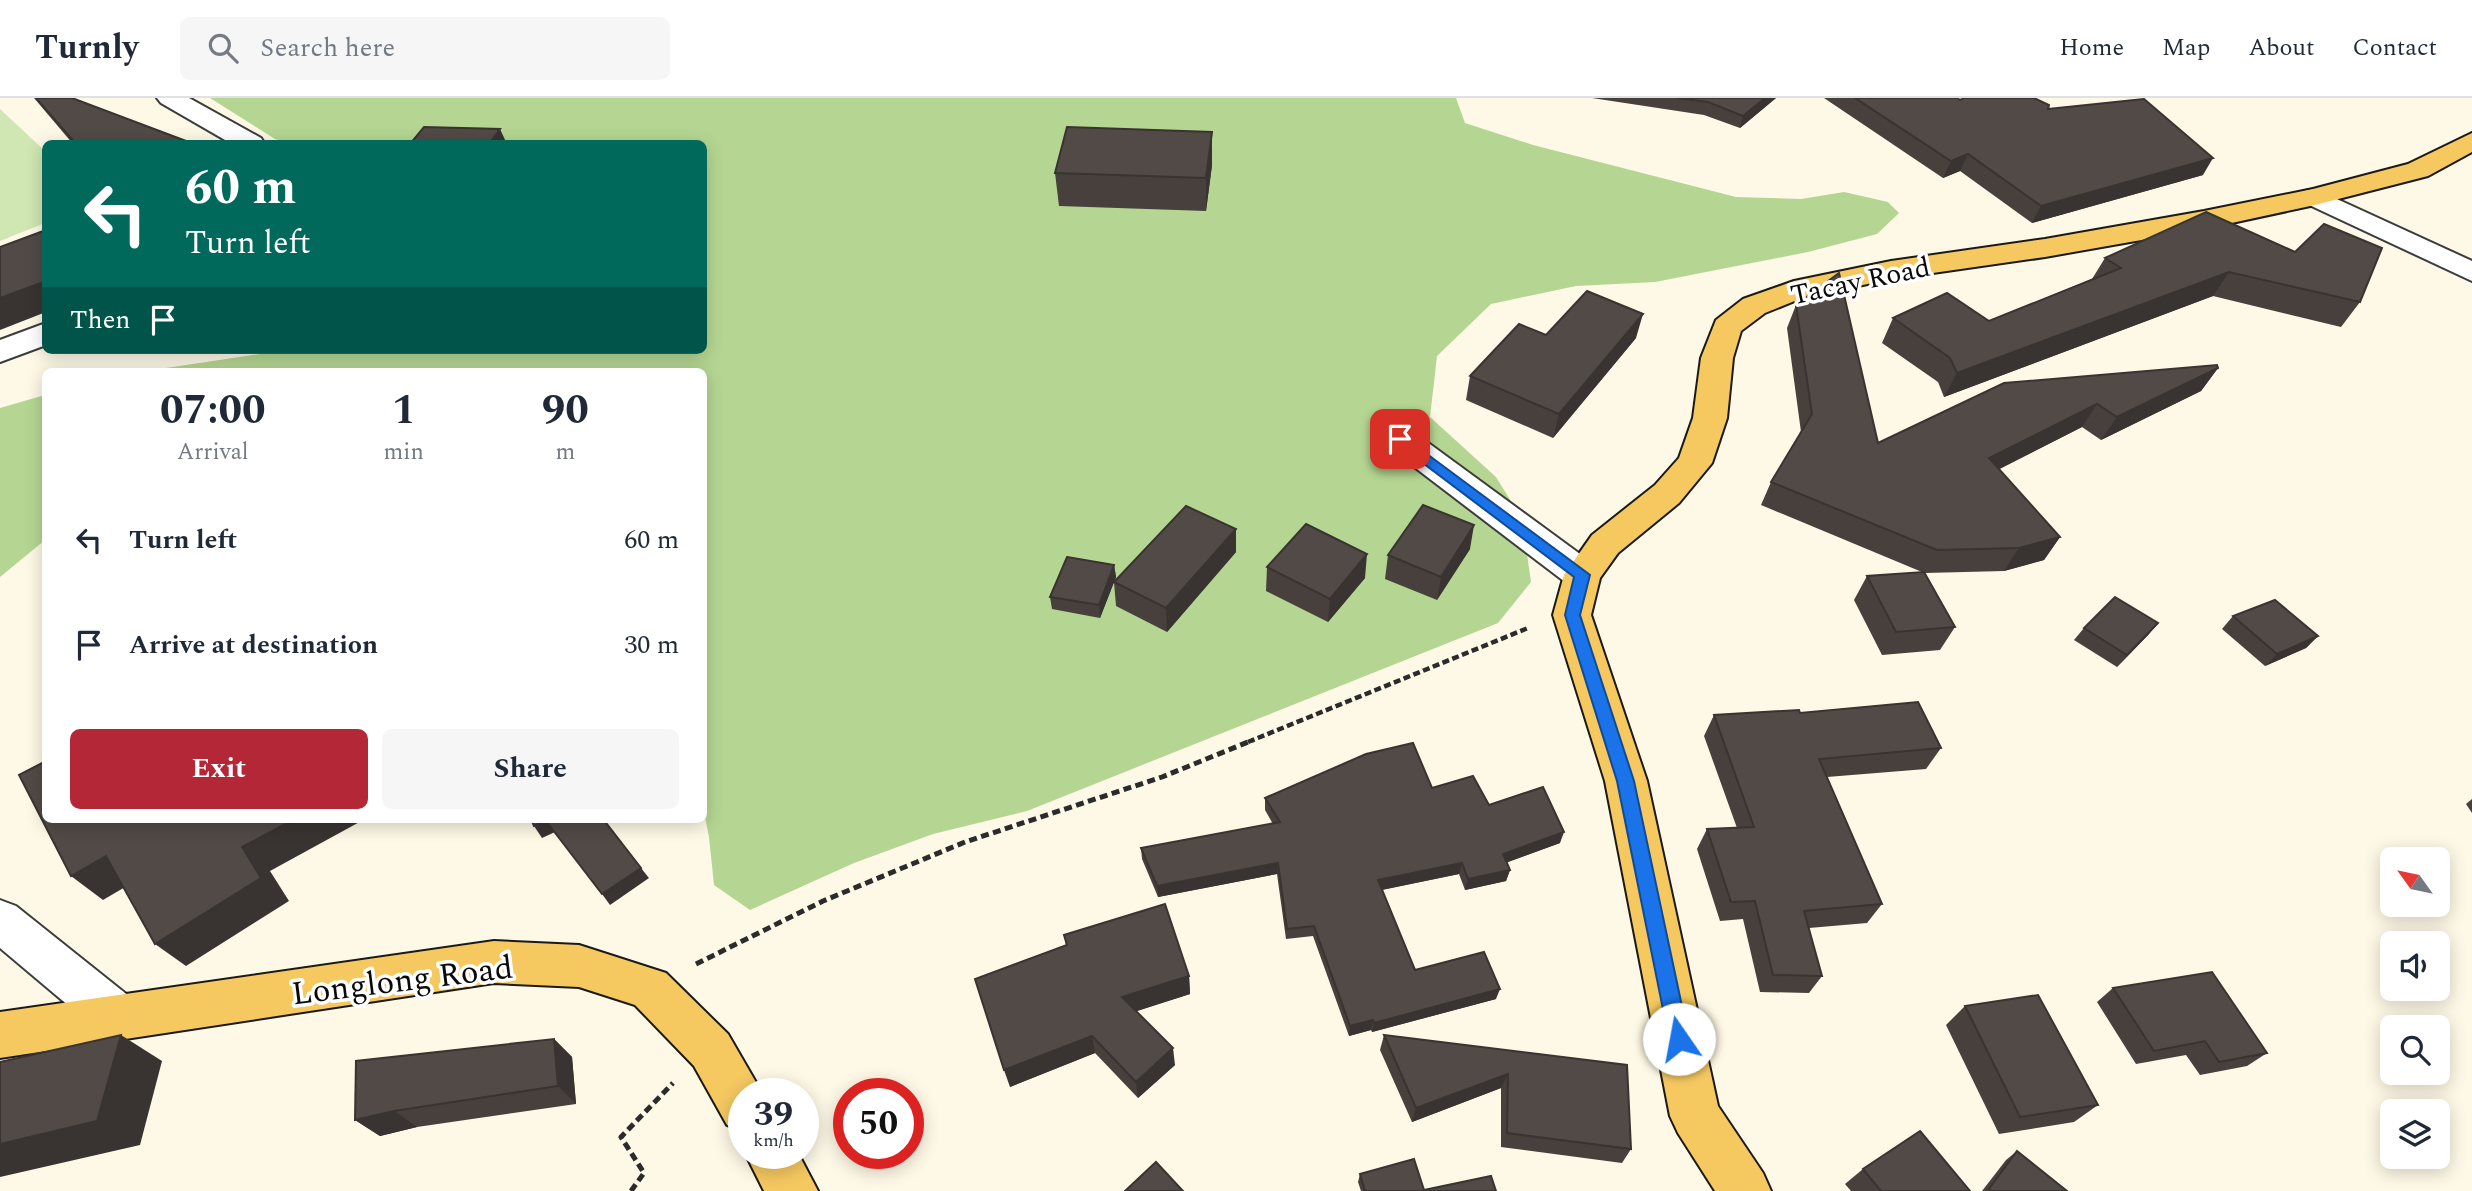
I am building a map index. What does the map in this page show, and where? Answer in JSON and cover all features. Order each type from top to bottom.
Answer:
[{"type":"main road","name":"Tacay Road","points":[[1572,615],[1582,575],[1605,544],[1667,494],[1695,463],[1710,418],[1717,358],[1727,327],[1754,306],[1794,290],[1891,270],[2045,248],[2315,197],[2418,170],[2472,141]]},
{"type":"main road","points":[[1572,615],[1626,781],[1695,1116],[1745,1191]]},
{"type":"main road","name":"Longlong Road","points":[[0,1035],[494,962],[579,967],[650,988],[711,1050],[728,1080]]},
{"type":"main road","points":[[779,1169],[792,1191]]},
{"type":"street","points":[[170,98],[245,140]]},
{"type":"street","points":[[2315,197],[2472,272]]},
{"type":"street","points":[[0,352],[42,335]]},
{"type":"street","points":[[1400,439],[1582,575]]},
{"type":"street","points":[[1,921],[118,1017]]},
{"type":"path","points":[[650,988],[823,901],[965,842],[1162,777],[1541,623],[1572,615]]},
{"type":"path","points":[[631,1191],[644,1173],[621,1137],[664,1091],[711,1050]]},
{"type":"green space","points":[[210,98],[1456,98],[1465,123],[1533,145],[1736,197],[1801,199],[1844,192],[1888,202],[1899,213],[1877,234],[1808,252],[1655,282],[1576,286],[1491,304],[1437,356],[1430,417],[1496,477],[1522,519],[1531,582],[1498,623],[1027,811],[933,834],[854,863],[750,910],[714,885],[706,823],[707,368],[166,368],[260,354],[707,354],[707,140],[275,139]]},
{"type":"green space","points":[[0,109],[42,148],[42,224],[0,241]]},
{"type":"green space","points":[[42,396],[42,542],[0,577],[0,408]]},
{"type":"building","points":[[36,98],[72,98],[183,140],[73,140]]},
{"type":"building","points":[[1677,98],[1765,98],[1743,116],[1708,102]]},
{"type":"building","points":[[1855,98],[2034,98],[2049,105],[2048,109],[2144,99],[2213,158],[2041,206],[1968,154],[1951,161]]},
{"type":"building","points":[[424,127],[500,129],[492,140],[413,140]]},
{"type":"building","points":[[1067,127],[1212,132],[1206,178],[1055,173]]},
{"type":"building","points":[[2206,212],[2295,252],[2324,224],[2382,248],[2360,302],[2229,272],[1957,373],[1950,358],[1893,318],[1947,293],[1989,321],[2121,268],[2105,258]]},
{"type":"building","points":[[42,231],[42,282],[0,298],[0,247]]},
{"type":"building","points":[[1839,273],[1878,443],[2004,383],[2217,365],[2218,368],[2117,417],[2097,404],[1989,458],[2060,537],[2019,548],[1937,550],[1771,482],[1812,414],[1796,305]]},
{"type":"building","points":[[1587,291],[1643,314],[1559,414],[1470,376],[1519,324],[1546,335]]},
{"type":"building","points":[[1423,505],[1474,525],[1441,577],[1388,555]]},
{"type":"building","points":[[1186,506],[1236,529],[1166,608],[1114,582]]},
{"type":"building","points":[[1306,524],[1367,554],[1330,599],[1267,567]]},
{"type":"building","points":[[1067,557],[1114,565],[1099,605],[1050,597]]},
{"type":"building","points":[[1924,572],[1955,627],[1896,632],[1867,576]]},
{"type":"building","points":[[2115,597],[2158,623],[2127,655],[2084,628]]},
{"type":"building","points":[[2275,600],[2318,636],[2277,654],[2233,616]]},
{"type":"building","points":[[1918,702],[1941,748],[1819,759],[1882,904],[1804,911],[1822,976],[1773,975],[1755,901],[1731,902],[1707,829],[1754,827],[1714,715],[1799,710],[1800,713]]},
{"type":"building","points":[[1413,743],[1432,788],[1473,776],[1489,805],[1543,787],[1564,832],[1503,854],[1510,870],[1468,879],[1462,863],[1378,880],[1415,970],[1484,952],[1500,989],[1374,1023],[1373,1020],[1350,1026],[1314,926],[1287,929],[1278,863],[1157,886],[1141,848],[1280,822],[1265,798],[1366,754]]},
{"type":"building","points":[[42,763],[42,820],[19,775]]},
{"type":"building","points":[[44,823],[287,823],[242,847],[261,878],[155,944],[106,856],[71,876]]},
{"type":"building","points":[[548,823],[606,823],[641,868],[602,894]]},
{"type":"building","points":[[1165,904],[1189,976],[1122,997],[1173,1048],[1136,1082],[1092,1036],[1004,1070],[975,979],[1067,945],[1064,935]]},
{"type":"building","points":[[2212,972],[2267,1053],[2219,1062],[2205,1041],[2154,1051],[2113,988]]},
{"type":"building","points":[[2038,995],[2098,1105],[2020,1117],[1965,1006]]},
{"type":"building","points":[[121,1035],[97,1121],[0,1144],[0,1062]]},
{"type":"building","points":[[1384,1035],[1627,1065],[1631,1149],[1507,1133],[1508,1074],[1416,1108]]},
{"type":"building","points":[[554,1039],[558,1086],[394,1111],[355,1120],[356,1061]]},
{"type":"building","points":[[1920,1131],[1970,1191],[1881,1191],[1863,1169]]},
{"type":"building","points":[[2017,1151],[2067,1191],[1991,1191],[1989,1189]]},
{"type":"building","points":[[1414,1159],[1424,1190],[1491,1176],[1496,1191],[1365,1191],[1360,1174]]},
{"type":"building","points":[[1156,1162],[1183,1191],[1125,1191]]},
{"type":"route","points":[[1400,439],[1582,575],[1572,615],[1626,781],[1679,1039]]}]
